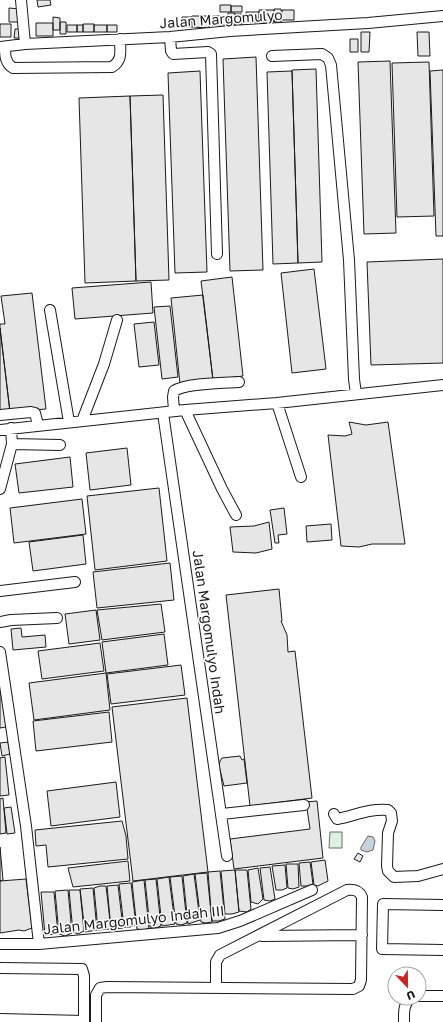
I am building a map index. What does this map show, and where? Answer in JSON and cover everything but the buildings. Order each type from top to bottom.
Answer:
[{"type":"street","points":[[22,0],[25,44]]},
{"type":"street","name":"Jalan Margomulyo","points":[[2,47],[25,44],[170,37],[230,31],[368,23],[443,16]]},
{"type":"street","points":[[170,37],[171,52],[173,54],[208,52],[211,54],[217,254]]},
{"type":"street","points":[[2,47],[9,65],[13,68],[112,67],[120,60],[120,39]]},
{"type":"street","points":[[272,56],[322,54],[328,58],[331,65],[349,260],[354,379],[356,394]]},
{"type":"street","points":[[50,310],[69,422]]},
{"type":"street","points":[[82,421],[104,364],[117,320]]},
{"type":"street","points":[[174,412],[173,397],[174,391],[177,389],[187,386],[239,382]]},
{"type":"street","points":[[0,430],[185,410],[443,385]]},
{"type":"street","points":[[277,402],[301,477]]},
{"type":"street","points":[[185,410],[222,489],[236,515]]},
{"type":"street","points":[[0,415],[31,412],[35,413],[38,425]]},
{"type":"street","name":"Jalan Margomulyo Indah","points":[[164,413],[227,856]]},
{"type":"street","points":[[0,489],[4,459],[12,444],[11,428]]},
{"type":"street","points":[[12,444],[60,445]]},
{"type":"street","points":[[0,591],[75,582]]},
{"type":"street","points":[[0,622],[11,620],[57,618]]},
{"type":"street","points":[[0,652],[26,826],[39,944]]},
{"type":"street","points":[[222,814],[304,805]]},
{"type":"street","points":[[334,814],[337,819],[374,810],[388,810],[391,813],[392,821],[388,833],[387,866],[388,871],[394,878],[409,877],[443,870]]},
{"type":"street","points":[[84,987],[100,988],[353,989],[359,986],[361,980],[362,897],[360,893],[352,889],[220,955],[216,962],[216,988]]},
{"type":"street","name":"Jalan Margomulyo Indah III","points":[[0,944],[39,944],[218,928],[240,921],[312,890]]},
{"type":"street","points":[[443,905],[383,904],[382,949],[443,950]]},
{"type":"street","points":[[258,936],[362,935]]},
{"type":"street","points":[[0,968],[82,969],[84,976],[84,1021],[0,1019]]},
{"type":"street","points":[[96,1022],[96,995],[100,988]]},
{"type":"street","points":[[427,996],[443,996]]},
{"type":"street","points":[[404,1022],[405,1006]]},
{"type":"green space","points":[[330,832],[342,832],[342,848],[329,848]]},
{"type":"shaded area","points":[[368,836],[373,837],[375,841],[373,850],[367,852],[361,850],[361,847]]}]
